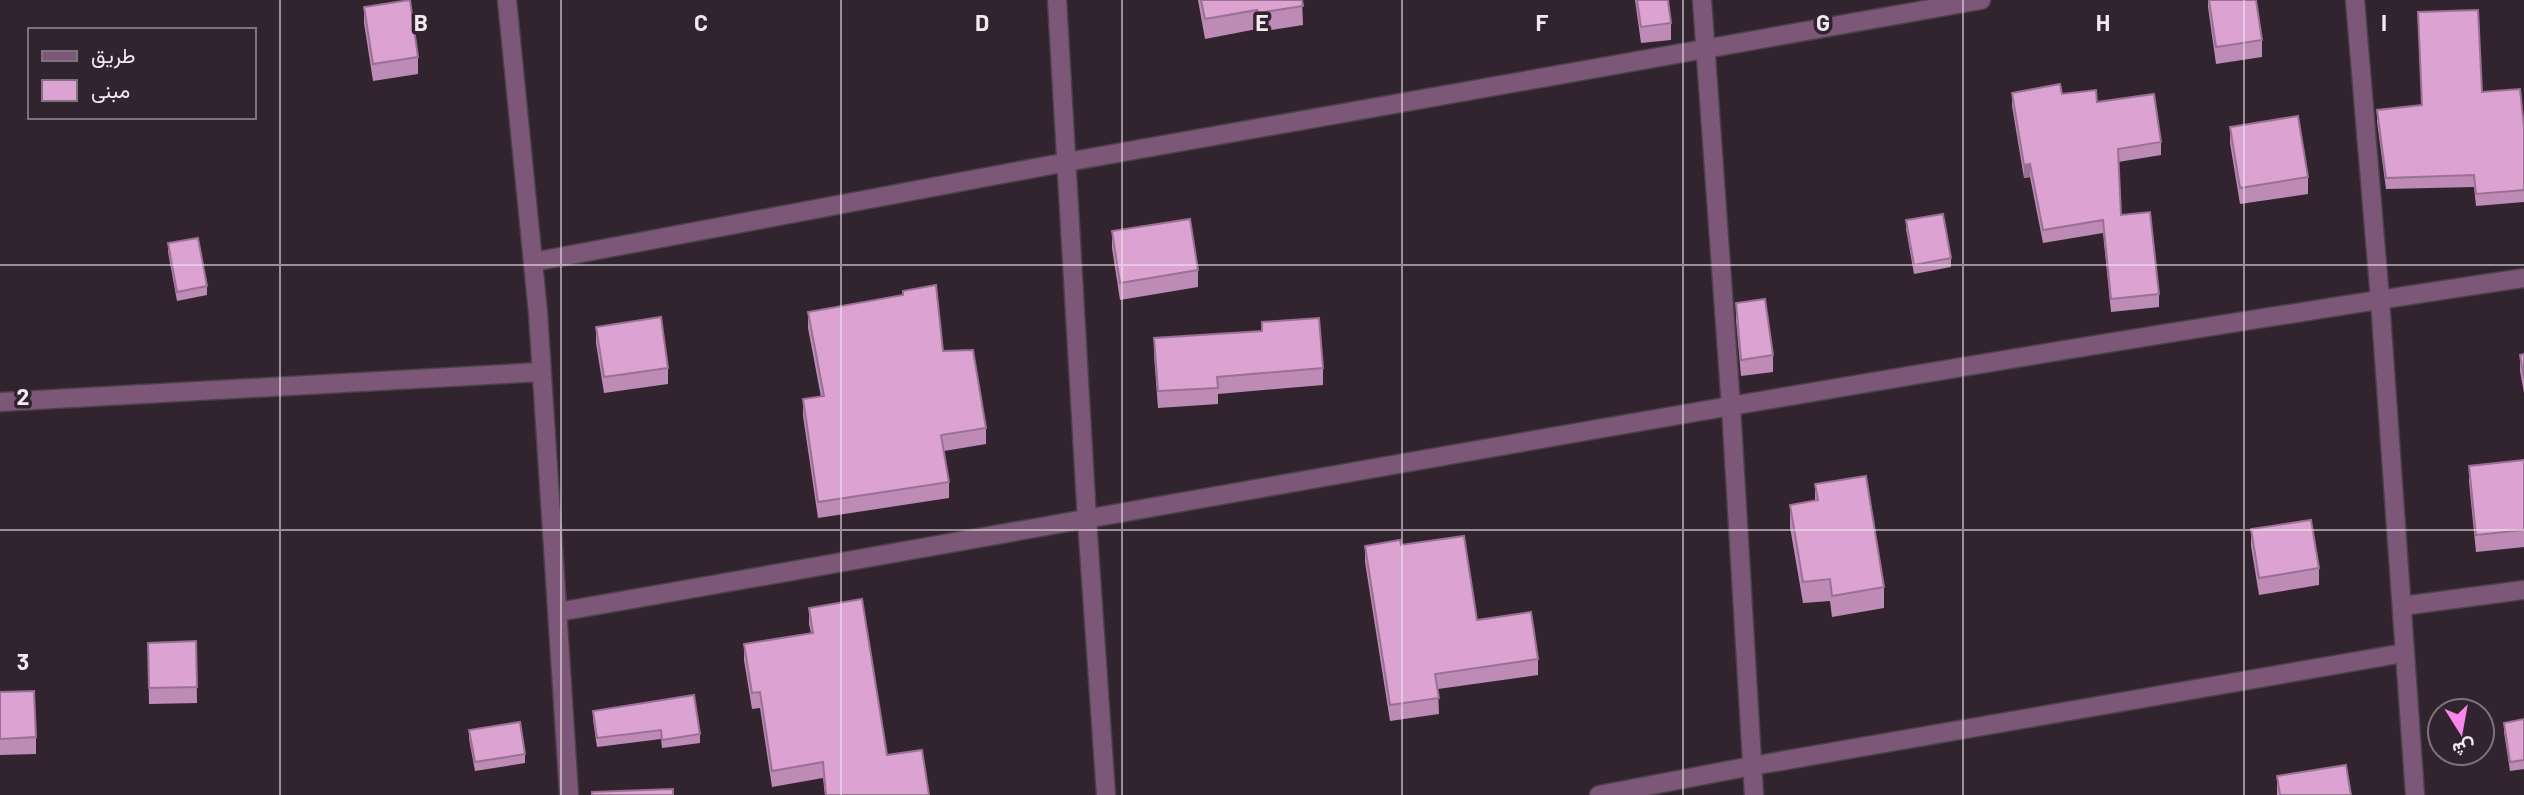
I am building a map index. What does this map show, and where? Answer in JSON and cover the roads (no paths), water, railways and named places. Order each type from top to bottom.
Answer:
[{"type":"street","points":[[507,0],[533,262],[569,795]]},
{"type":"street","points":[[1057,0],[1106,795]]},
{"type":"street","points":[[1702,0],[1731,407],[1754,795]]},
{"type":"street","points":[[533,262],[1067,162],[1981,0]]},
{"type":"street","points":[[2355,0],[2380,300],[2415,795]]},
{"type":"street","points":[[558,612],[1731,407],[2524,278]]},
{"type":"street","points":[[0,401],[541,372]]},
{"type":"street","points":[[2402,606],[2524,590]]},
{"type":"street","points":[[1599,795],[2404,653]]}]
